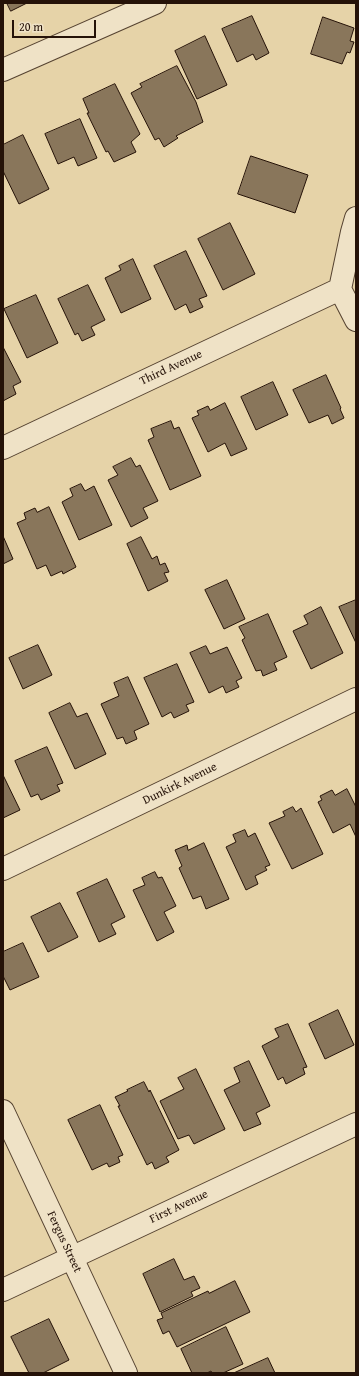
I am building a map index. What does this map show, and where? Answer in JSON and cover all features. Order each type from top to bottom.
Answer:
[{"type":"street","points":[[3,70],[155,3]]},
{"type":"street","points":[[356,218],[340,289],[356,320]]},
{"type":"street","name":"Third Avenue","points":[[3,448],[340,289]]},
{"type":"street","name":"Dunkirk Avenue","points":[[3,869],[356,699]]},
{"type":"street","name":"Fergus Street","points":[[3,1110],[126,1373]]},
{"type":"street","name":"First Avenue","points":[[3,1290],[356,1124]]},
{"type":"building","points":[[7,3],[27,3],[11,11]]},
{"type":"building","points":[[252,16],[269,53],[256,60],[253,54],[237,62],[222,29]]},
{"type":"building","points":[[323,17],[354,28],[350,41],[354,42],[350,53],[347,52],[342,64],[311,54]]},
{"type":"building","points":[[205,36],[227,85],[197,99],[175,51]]},
{"type":"building","points":[[177,66],[196,102],[203,122],[176,136],[178,138],[164,147],[159,138],[155,140],[131,93],[142,87],[140,84]]},
{"type":"building","points":[[115,84],[140,134],[131,142],[136,152],[114,162],[108,151],[106,152],[87,113],[89,113],[83,99]]},
{"type":"building","points":[[80,119],[97,158],[78,166],[74,157],[58,164],[45,134]]},
{"type":"building","points":[[23,135],[49,189],[19,204],[3,171],[3,145]]},
{"type":"building","points":[[251,156],[308,175],[295,213],[238,194]]},
{"type":"building","points":[[230,223],[255,274],[223,290],[198,239]]},
{"type":"building","points":[[186,251],[207,296],[199,299],[203,307],[190,313],[186,304],[175,310],[154,266]]},
{"type":"building","points":[[133,259],[151,299],[121,313],[105,278],[121,270],[119,266]]},
{"type":"building","points":[[88,285],[105,320],[91,327],[95,335],[82,341],[78,333],[75,335],[58,299]]},
{"type":"building","points":[[36,295],[58,343],[27,358],[4,309]]},
{"type":"building","points":[[3,347],[21,382],[13,386],[16,394],[3,401]]},
{"type":"building","points":[[326,375],[344,418],[332,424],[328,415],[309,423],[293,390]]},
{"type":"building","points":[[273,382],[288,415],[256,430],[241,397]]},
{"type":"building","points":[[225,403],[247,449],[231,456],[225,443],[208,452],[192,418],[199,415],[197,411],[208,406],[210,410]]},
{"type":"building","points":[[171,421],[174,429],[179,427],[201,476],[170,490],[148,440],[154,437],[151,429]]},
{"type":"building","points":[[131,458],[136,467],[140,465],[158,501],[143,508],[148,518],[131,527],[108,480],[118,475],[113,467]]},
{"type":"building","points":[[81,484],[85,491],[94,486],[112,525],[79,540],[62,502],[73,496],[70,489]]},
{"type":"building","points":[[49,507],[76,567],[63,574],[62,571],[51,576],[46,565],[37,569],[17,523],[26,519],[24,513],[35,508],[37,512]]},
{"type":"building","points":[[3,536],[13,559],[3,564]]},
{"type":"building","points":[[141,537],[152,559],[157,556],[160,565],[165,563],[169,572],[164,573],[168,581],[148,591],[127,544]]},
{"type":"building","points":[[227,580],[245,619],[224,629],[205,590]]},
{"type":"building","points":[[356,600],[356,643],[339,607]]},
{"type":"building","points":[[321,607],[343,653],[311,669],[293,631],[308,624],[304,616]]},
{"type":"building","points":[[268,614],[287,657],[274,663],[277,670],[263,676],[261,670],[256,671],[242,640],[245,638],[239,627]]},
{"type":"building","points":[[38,645],[52,675],[23,689],[9,658]]},
{"type":"building","points":[[206,646],[210,654],[227,647],[242,678],[236,681],[239,687],[226,693],[223,686],[209,693],[190,653]]},
{"type":"building","points":[[177,664],[194,702],[186,705],[189,711],[174,718],[171,712],[162,717],[144,678]]},
{"type":"building","points":[[128,677],[149,724],[134,731],[137,739],[126,744],[123,737],[117,739],[101,704],[119,696],[114,683]]},
{"type":"building","points":[[70,703],[77,717],[87,713],[106,754],[75,769],[49,713]]},
{"type":"building","points":[[47,747],[63,783],[57,785],[60,791],[41,800],[38,794],[31,797],[15,761]]},
{"type":"building","points":[[3,775],[20,810],[3,818]]},
{"type":"building","points":[[347,789],[356,807],[356,837],[350,824],[333,833],[318,802],[322,800],[320,796],[332,790],[335,795]]},
{"type":"building","points":[[293,807],[296,812],[301,808],[323,854],[292,869],[269,823],[285,816],[283,812]]},
{"type":"building","points":[[245,830],[248,837],[255,833],[270,865],[265,867],[267,870],[255,876],[258,884],[246,890],[226,847],[236,842],[233,835]]},
{"type":"building","points":[[204,843],[229,899],[206,909],[201,896],[193,899],[179,868],[182,866],[175,850],[187,845],[188,850]]},
{"type":"building","points":[[155,872],[158,878],[162,877],[176,906],[164,912],[174,932],[157,941],[133,890],[145,885],[142,878]]},
{"type":"building","points":[[107,879],[125,917],[111,924],[116,934],[99,942],[77,893]]},
{"type":"building","points":[[60,903],[78,937],[48,952],[31,917]]},
{"type":"building","points":[[23,943],[39,977],[10,990],[3,976],[3,952]]},
{"type":"building","points":[[338,1010],[354,1045],[325,1059],[309,1024]]},
{"type":"building","points":[[288,1024],[307,1067],[303,1068],[305,1074],[286,1084],[283,1077],[278,1080],[262,1046],[279,1037],[275,1029]]},
{"type":"building","points":[[249,1061],[270,1106],[256,1113],[261,1124],[244,1131],[224,1090],[240,1082],[234,1068]]},
{"type":"building","points":[[196,1069],[225,1129],[194,1144],[189,1135],[178,1139],[160,1101],[184,1089],[178,1078]]},
{"type":"building","points":[[144,1082],[149,1092],[150,1090],[179,1150],[166,1157],[169,1162],[155,1169],[152,1162],[147,1165],[115,1097]]},
{"type":"building","points":[[100,1105],[123,1155],[118,1157],[120,1162],[109,1167],[107,1163],[92,1170],[68,1120]]},
{"type":"building","points":[[174,1259],[184,1280],[194,1276],[200,1288],[191,1292],[193,1296],[160,1312],[143,1274]]},
{"type":"building","points":[[235,1281],[250,1312],[177,1347],[169,1331],[163,1334],[157,1320],[163,1318],[161,1313],[208,1291],[209,1293]]},
{"type":"building","points":[[49,1319],[69,1360],[43,1373],[29,1373],[11,1337]]},
{"type":"building","points":[[226,1327],[243,1364],[223,1373],[212,1373],[211,1371],[207,1373],[192,1373],[181,1349]]},
{"type":"building","points":[[268,1358],[275,1373],[234,1373]]}]
